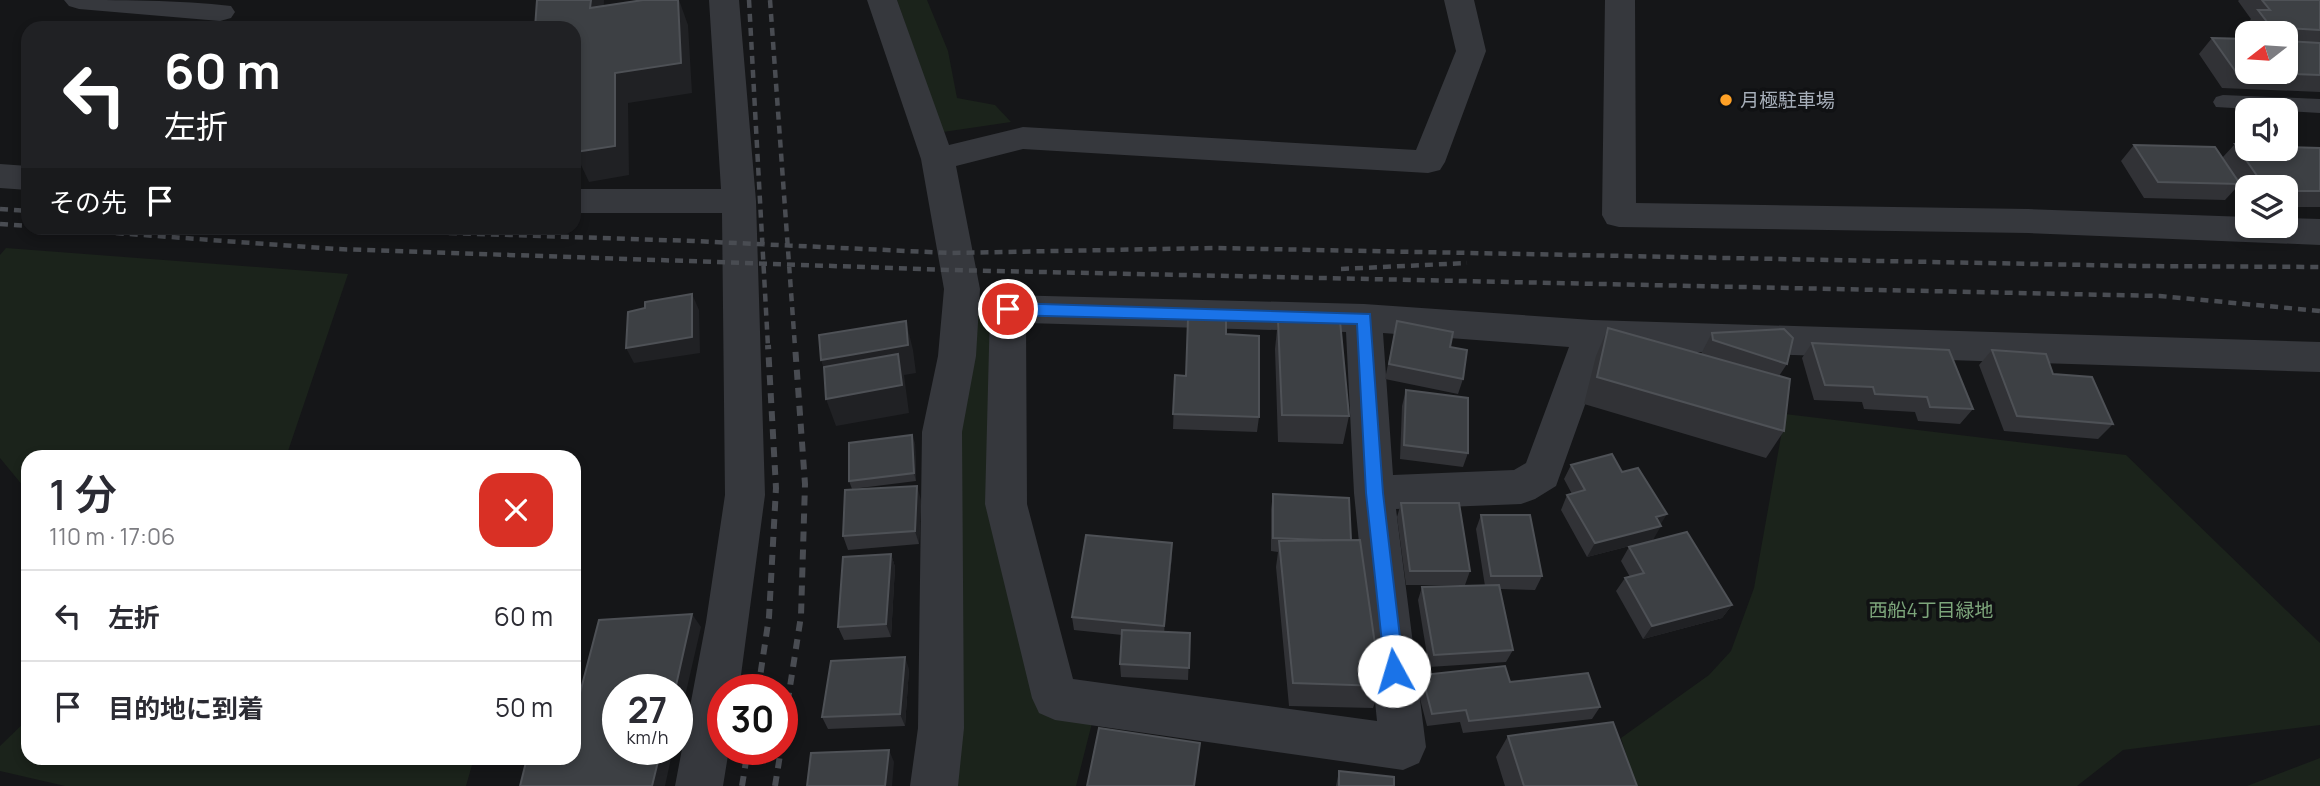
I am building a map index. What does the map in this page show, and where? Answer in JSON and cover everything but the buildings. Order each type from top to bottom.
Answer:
[{"type":"street","points":[[79,0],[220,12]]},
{"type":"street","points":[[699,786],[728,622],[745,495],[739,201],[724,0]]},
{"type":"street","points":[[882,0],[938,159],[962,289],[957,356],[942,432],[941,728],[934,786]]},
{"type":"street","points":[[938,159],[1023,138],[1428,162],[1471,51],[1459,0]]},
{"type":"street","points":[[1620,0],[1619,215],[2028,220],[2320,232]]},
{"type":"street","points":[[0,176],[21,178]]},
{"type":"street","points":[[581,201],[739,201]]},
{"type":"street","points":[[1364,318],[1374,493],[1403,747],[1055,698],[1006,504],[1008,309],[1364,318],[1592,334],[2320,357]]},
{"type":"street","points":[[1374,493],[1521,487],[1542,474],[1592,334]]},
{"type":"lane","points":[[2223,102],[2320,106]]},
{"type":"green space","points":[[897,0],[927,0],[948,51],[957,98],[995,105],[1011,122],[943,132]]},
{"type":"green space","points":[[6,248],[348,274],[288,450],[21,450],[21,484],[0,458],[0,255]]},
{"type":"green space","points":[[970,304],[999,305],[994,509],[1092,723],[1076,786],[947,786],[955,435]]},
{"type":"green space","name":"西船4丁目緑地","points":[[1785,414],[2126,455],[2320,643],[2320,725],[2123,750],[2077,786],[1636,786],[1621,738],[1709,675],[1731,651],[1754,588]]},
{"type":"green space","points":[[21,726],[21,765],[472,765],[466,786],[65,786],[0,771],[0,746]]},
{"type":"green space","points":[[2320,758],[2320,786],[2247,786]]},
{"type":"railway","points":[[749,0],[762,244]]},
{"type":"railway","points":[[770,0],[788,245]]},
{"type":"railway","points":[[0,209],[21,210]]},
{"type":"railway","points":[[0,224],[21,226]]},
{"type":"railway","points":[[143,235],[336,249],[763,264]]},
{"type":"railway","points":[[509,235],[762,244]]},
{"type":"railway","points":[[762,244],[788,245]]},
{"type":"railway","points":[[762,244],[763,264]]},
{"type":"railway","points":[[788,245],[950,253],[1214,248],[2139,266],[2320,267]]},
{"type":"railway","points":[[788,245],[789,264]]},
{"type":"railway","points":[[1341,269],[1467,263]]},
{"type":"railway","points":[[763,264],[789,264]]},
{"type":"railway","points":[[763,264],[768,347]]},
{"type":"railway","points":[[789,264],[2160,296],[2320,311]]},
{"type":"railway","points":[[789,264],[795,347]]},
{"type":"railway","points":[[760,674],[769,617],[776,488],[768,345]]},
{"type":"railway","points":[[792,674],[801,616],[805,484],[795,345]]},
{"type":"railway","points":[[742,786],[745,765]]},
{"type":"railway","points":[[775,786],[778,765]]},
{"type":"place","name":"月極駐車場","points":[[1726,100]]},
{"type":"route","points":[[1008,309],[1364,318],[1374,493],[1394,671]]}]
